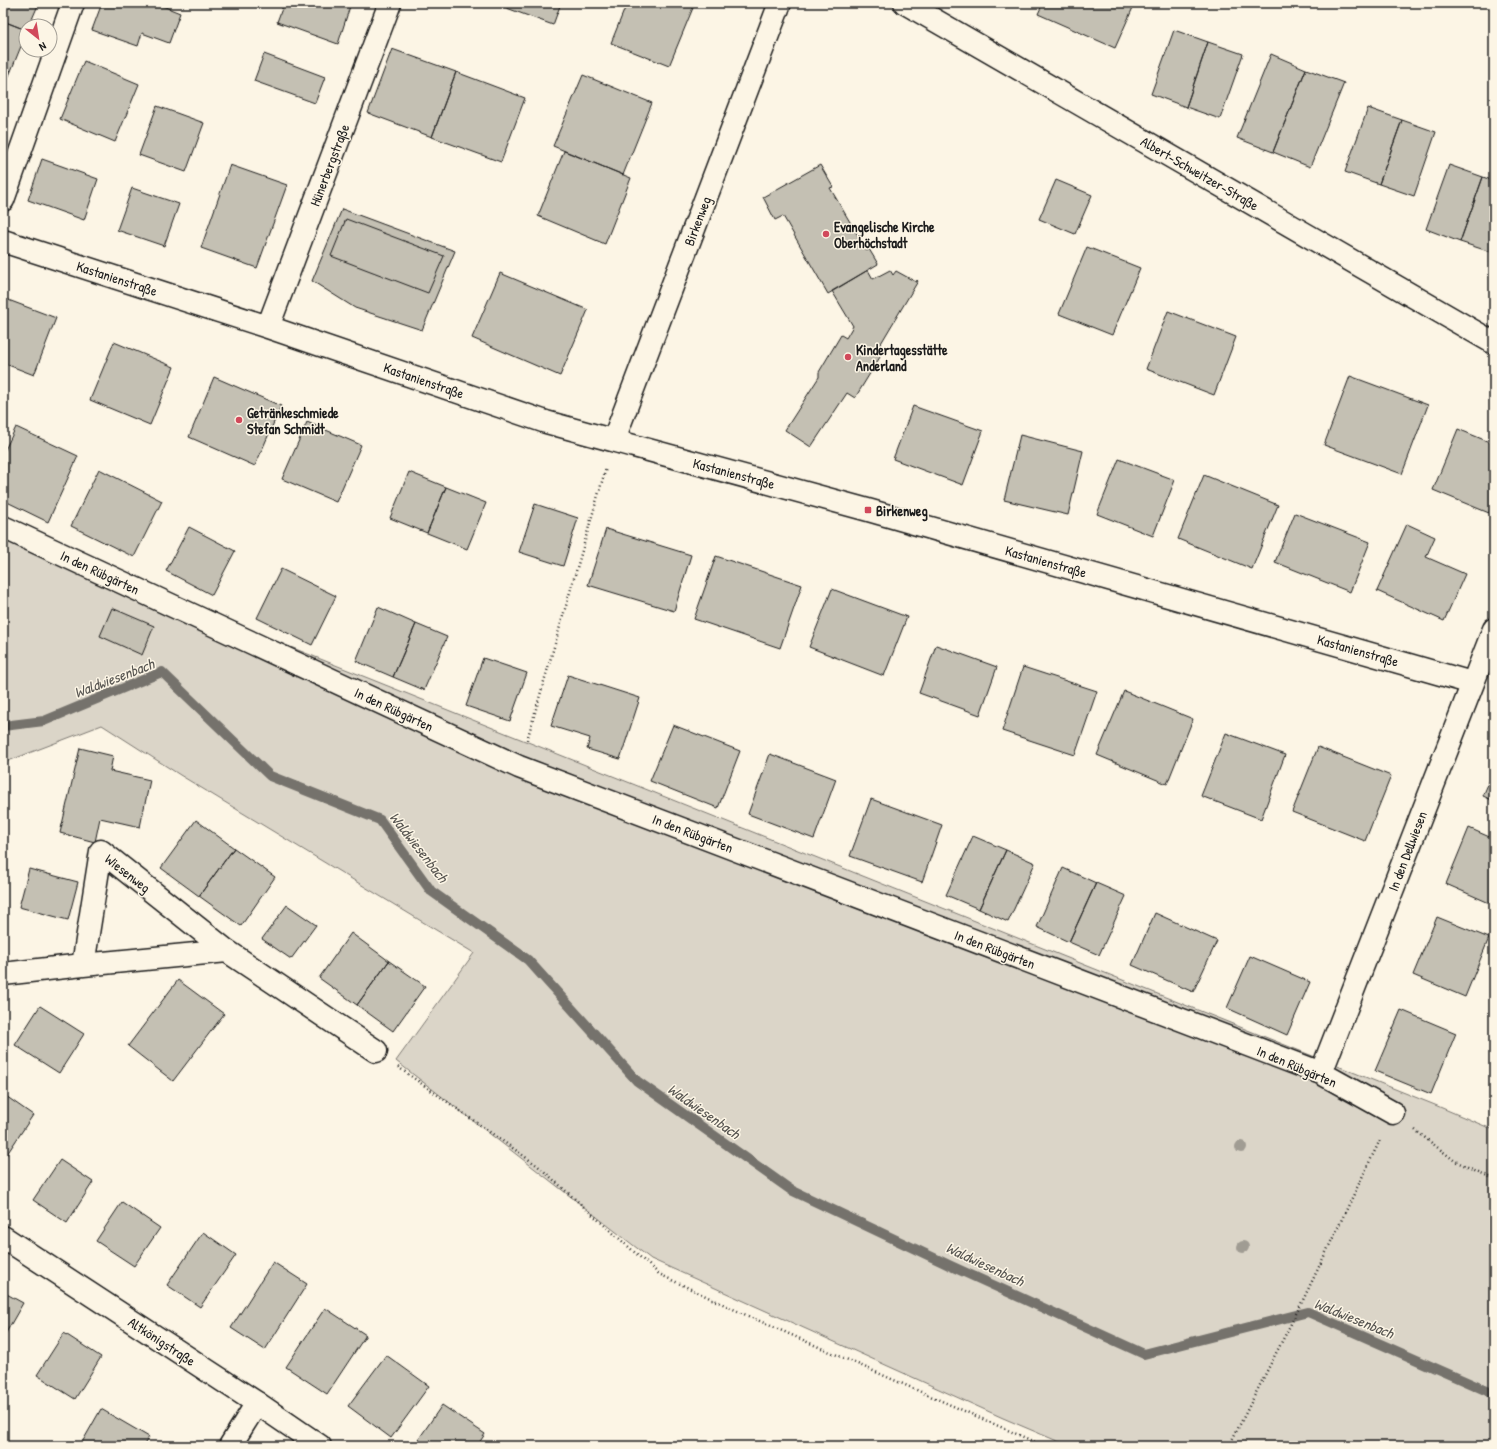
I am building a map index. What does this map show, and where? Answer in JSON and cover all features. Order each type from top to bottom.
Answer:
[{"type":"street","points":[[3,200],[73,3]]},
{"type":"street","name":"Hünerbergstraße","points":[[268,327],[390,3]]},
{"type":"street","name":"Birkenweg","points":[[614,439],[780,3]]},
{"type":"street","name":"Albert-Schweitzer-Straße","points":[[905,3],[1494,343]]},
{"type":"street","name":"Kastanienstraße","points":[[3,241],[268,327],[546,422],[614,439],[868,510],[1472,683]]},
{"type":"street","name":"In den Rübgärten","points":[[3,527],[519,767],[1321,1073],[1393,1113]]},
{"type":"street","name":"In den Dellwiesen","points":[[1321,1073],[1494,629]]},
{"type":"street","name":"Wiesenweg","points":[[83,965],[101,851],[227,951],[376,1051]]},
{"type":"street","points":[[3,974],[227,951]]},
{"type":"street","name":"Altkönigstraße","points":[[3,1237],[257,1403],[320,1446]]},
{"type":"street","points":[[230,1446],[257,1403]]},
{"type":"path","points":[[519,767],[614,439]]},
{"type":"path","points":[[376,1051],[406,1074],[538,1166],[659,1274],[746,1315],[1044,1446]]},
{"type":"path","points":[[1229,1446],[1303,1300],[1393,1113],[1455,1161],[1494,1179]]},
{"type":"shaded area","points":[[3,532],[1435,1105],[1494,1130],[1494,1446],[1069,1446],[1003,1418],[651,1259],[396,1061],[474,953],[180,775],[102,725],[3,763]]},
{"type":"building","points":[[3,3],[39,3],[32,18],[18,18],[18,27],[3,21]]},
{"type":"building","points":[[102,3],[155,3],[180,13],[169,43],[142,33],[138,46],[92,30]]},
{"type":"building","points":[[284,3],[351,3],[338,44],[277,22]]},
{"type":"building","points":[[493,3],[561,3],[553,25]]},
{"type":"building","points":[[627,3],[695,3],[669,66],[611,43]]},
{"type":"building","points":[[1043,3],[1135,3],[1115,48],[1038,14]]},
{"type":"building","points":[[3,21],[18,27],[18,54],[11,71],[3,68]]},
{"type":"building","points":[[1174,30],[1208,42],[1186,107],[1151,94]]},
{"type":"building","points":[[1208,42],[1243,54],[1220,119],[1186,107]]},
{"type":"building","points":[[392,49],[456,72],[432,137],[368,113]]},
{"type":"building","points":[[264,54],[325,77],[315,103],[254,81]]},
{"type":"building","points":[[1271,54],[1306,69],[1273,152],[1237,138]]},
{"type":"building","points":[[84,61],[139,84],[115,142],[60,119]]},
{"type":"building","points":[[3,68],[11,71],[3,90]]},
{"type":"building","points":[[1306,69],[1344,83],[1310,167],[1273,152]]},
{"type":"building","points":[[456,72],[525,98],[501,162],[432,137]]},
{"type":"building","points":[[583,75],[652,103],[623,175],[553,146]]},
{"type":"building","points":[[157,106],[204,123],[186,172],[139,155]]},
{"type":"building","points":[[1368,108],[1402,120],[1379,184],[1345,172]]},
{"type":"building","points":[[1402,120],[1436,132],[1414,196],[1379,184]]},
{"type":"building","points":[[564,151],[631,178],[605,244],[538,216]]},
{"type":"building","points":[[42,159],[98,179],[84,220],[28,200]]},
{"type":"building","points":[[230,165],[287,185],[257,268],[201,248]]},
{"type":"building","name":"Evangelische Kirche Oberhöchstadt","points":[[820,165],[833,187],[830,188],[867,251],[869,249],[878,264],[828,294],[783,216],[775,220],[763,197]]},
{"type":"building","points":[[1449,165],[1483,177],[1460,242],[1426,229]]},
{"type":"building","points":[[1483,177],[1494,181],[1494,253],[1460,242]]},
{"type":"building","points":[[1056,180],[1092,195],[1075,234],[1039,219]]},
{"type":"building","points":[[132,188],[179,204],[164,246],[117,230]]},
{"type":"building","points":[[342,209],[455,251],[422,330],[355,308],[312,281]]},
{"type":"building","points":[[346,219],[444,256],[428,293],[331,256]]},
{"type":"building","points":[[1087,247],[1140,268],[1112,335],[1059,314]]},
{"type":"building","points":[[868,270],[873,279],[890,270],[893,275],[896,271],[916,282],[917,280],[918,281],[874,355],[880,357],[855,398],[847,393],[811,447],[785,430],[819,377],[819,372],[841,335],[846,338],[853,326],[832,291]]},
{"type":"building","points":[[500,273],[588,310],[560,376],[472,338]]},
{"type":"building","points":[[3,298],[56,318],[34,375],[3,363]]},
{"type":"building","points":[[1168,311],[1236,337],[1214,395],[1146,369]]},
{"type":"building","points":[[114,342],[174,367],[150,425],[90,400]]},
{"type":"building","points":[[1350,376],[1428,405],[1402,474],[1324,445]]},
{"type":"building","points":[[214,377],[281,406],[255,466],[189,437]]},
{"type":"building","points":[[913,406],[983,431],[963,485],[893,459]]},
{"type":"building","points":[[307,422],[361,445],[336,502],[282,479]]},
{"type":"building","points":[[16,427],[78,456],[48,522],[3,500],[3,454]]},
{"type":"building","points":[[1458,429],[1494,444],[1494,501],[1489,513],[1433,490]]},
{"type":"building","points":[[1020,435],[1083,451],[1068,515],[1004,500]]},
{"type":"building","points":[[1119,459],[1175,480],[1153,536],[1097,514]]},
{"type":"building","points":[[99,469],[162,501],[134,557],[71,526]]},
{"type":"building","points":[[409,472],[446,487],[427,533],[390,518]]},
{"type":"building","points":[[1204,475],[1278,505],[1252,569],[1178,539]]},
{"type":"building","points":[[446,487],[486,503],[467,549],[427,533]]},
{"type":"building","points":[[535,504],[578,518],[563,566],[519,552]]},
{"type":"building","points":[[1295,513],[1370,542],[1350,592],[1275,562]]},
{"type":"building","points":[[1407,524],[1435,537],[1426,557],[1465,574],[1444,621],[1377,591]]},
{"type":"building","points":[[189,527],[235,551],[212,595],[166,571]]},
{"type":"building","points":[[606,529],[691,555],[674,611],[588,585]]},
{"type":"building","points":[[716,556],[802,585],[780,648],[694,619]]},
{"type":"building","points":[[281,569],[336,596],[312,645],[257,618]]},
{"type":"building","points":[[832,589],[907,617],[884,676],[809,647]]},
{"type":"building","points":[[378,607],[416,624],[393,677],[356,661]]},
{"type":"building","points":[[112,608],[154,626],[142,655],[100,636]]},
{"type":"building","points":[[416,624],[447,637],[424,690],[393,677]]},
{"type":"building","points":[[936,645],[997,667],[980,715],[919,693]]},
{"type":"building","points":[[483,658],[527,673],[510,721],[466,706]]},
{"type":"building","points":[[1023,667],[1097,691],[1075,755],[1002,731]]},
{"type":"building","points":[[568,675],[640,698],[620,759],[587,749],[590,738],[551,726]]},
{"type":"building","points":[[1124,691],[1193,719],[1167,784],[1097,755]]},
{"type":"building","points":[[673,725],[740,751],[718,808],[650,781]]},
{"type":"building","points":[[1226,733],[1285,755],[1261,819],[1201,796]]},
{"type":"building","points":[[1318,747],[1391,776],[1365,841],[1292,812]]},
{"type":"building","points":[[80,748],[113,756],[110,771],[150,780],[140,827],[100,818],[95,842],[60,833]]},
{"type":"building","points":[[770,754],[836,779],[814,839],[748,814]]},
{"type":"building","points":[[1494,770],[1494,801],[1483,796]]},
{"type":"building","points":[[871,799],[942,825],[922,882],[850,856]]},
{"type":"building","points":[[196,820],[234,848],[199,896],[161,868]]},
{"type":"building","points":[[1469,828],[1494,839],[1494,905],[1446,884]]},
{"type":"building","points":[[973,836],[1006,850],[979,909],[946,895]]},
{"type":"building","points":[[234,848],[275,877],[241,926],[199,896]]},
{"type":"building","points":[[1006,850],[1035,863],[1008,922],[979,909]]},
{"type":"building","points":[[1063,868],[1096,883],[1069,942],[1037,927]]},
{"type":"building","points":[[29,869],[78,882],[68,920],[19,907]]},
{"type":"building","points":[[1096,883],[1126,896],[1099,955],[1069,942]]},
{"type":"building","points":[[287,905],[316,925],[291,959],[262,939]]},
{"type":"building","points":[[1155,913],[1217,941],[1193,992],[1132,965]]},
{"type":"building","points":[[1437,917],[1489,938],[1465,997],[1413,975]]},
{"type":"building","points":[[351,933],[389,961],[357,1005],[319,978]]},
{"type":"building","points":[[1250,956],[1310,982],[1287,1035],[1227,1008]]},
{"type":"building","points":[[389,961],[425,986],[393,1031],[357,1005]]},
{"type":"building","points":[[178,980],[224,1014],[173,1081],[128,1046]]},
{"type":"building","points":[[40,1006],[84,1034],[59,1073],[15,1045]]},
{"type":"building","points":[[1401,1010],[1456,1033],[1431,1094],[1375,1071]]},
{"type":"building","points":[[3,1094],[33,1115],[3,1160]]},
{"type":"building","points":[[60,1160],[93,1182],[67,1223],[33,1200]]},
{"type":"building","points":[[122,1202],[160,1228],[134,1266],[96,1241]]},
{"type":"building","points":[[203,1232],[236,1255],[200,1307],[167,1285]]},
{"type":"building","points":[[273,1262],[307,1284],[265,1350],[231,1328]]},
{"type":"building","points":[[3,1292],[23,1303],[3,1338]]},
{"type":"building","points":[[325,1308],[366,1335],[327,1394],[286,1367]]},
{"type":"building","points":[[64,1333],[101,1357],[75,1399],[37,1375]]},
{"type":"building","points":[[386,1355],[429,1386],[391,1438],[348,1406]]},
{"type":"building","points":[[442,1405],[485,1434],[477,1446],[414,1446]]},
{"type":"building","points":[[101,1409],[149,1437],[143,1446],[80,1446]]},
{"type":"waterway","name":"Waldwiesenbach","points":[[3,726],[44,721],[162,672],[270,776],[380,820],[431,891],[528,960],[637,1081],[791,1190],[951,1266],[1144,1354],[1308,1312],[1494,1394]]},
{"type":"place","name":"Evangelische Kirche Oberhöchstadt","points":[[826,234]]},
{"type":"place","name":"Kindertagesstätte Anderland","points":[[848,357]]},
{"type":"place","name":"Getränkeschmiede Stefan Schmidt","points":[[239,420]]},
{"type":"place","name":"Birkenweg","points":[[868,510]]}]
